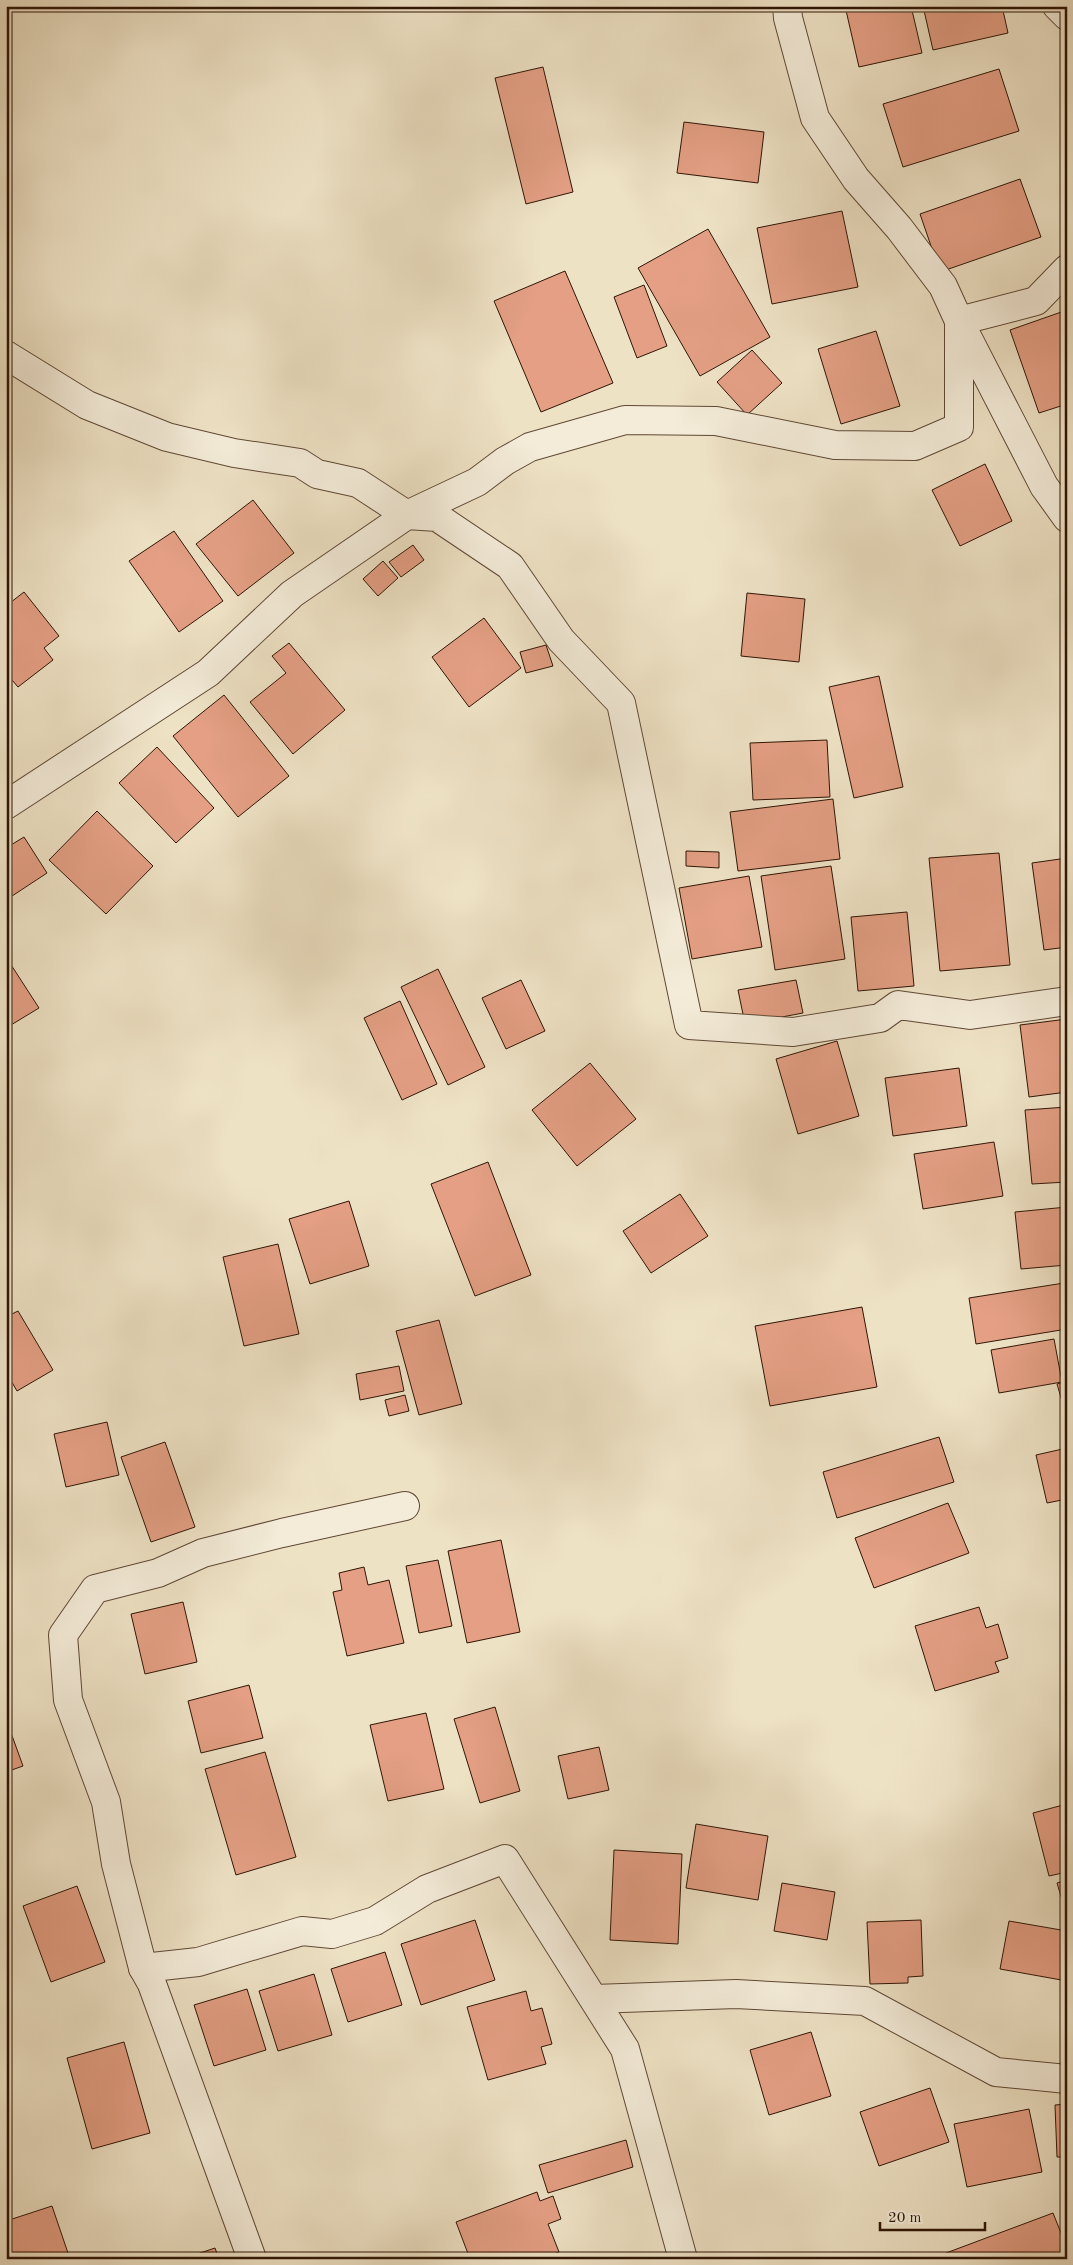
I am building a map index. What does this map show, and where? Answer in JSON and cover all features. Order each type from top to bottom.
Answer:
[{"type":"street","points":[[787,6],[788,18],[815,118],[856,179],[899,228],[943,286],[1044,486],[1067,518]]},
{"type":"street","points":[[1057,6],[1067,16]]},
{"type":"street","points":[[959,321],[1036,301],[1067,269]]},
{"type":"street","points":[[6,805],[208,674],[292,594],[406,515],[477,482],[505,461],[530,447],[625,420],[716,421],[835,445],[915,446],[959,427],[959,321]]},
{"type":"street","points":[[6,355],[87,405],[167,437],[234,453],[300,462],[317,474],[358,483],[406,515],[437,517],[510,566],[562,640],[621,703],[689,1025],[793,1032],[880,1018],[898,1005],[970,1015],[1067,1000]]},
{"type":"street","points":[[252,2259],[152,1984],[143,1968],[116,1864],[106,1802],[68,1700],[63,1635],[95,1589],[158,1573],[203,1553],[282,1533],[405,1506]]},
{"type":"street","points":[[143,1968],[198,1962],[302,1931],[332,1934],[375,1921],[427,1889],[505,1859],[625,2049],[683,2259]]},
{"type":"street","points":[[594,1999],[736,1994],[865,2001],[996,2072],[1067,2079]]},
{"type":"building","points":[[845,6],[911,6],[922,53],[859,67]]},
{"type":"building","points":[[923,6],[1002,6],[1008,33],[933,50]]},
{"type":"building","points":[[543,67],[573,192],[526,204],[495,78]]},
{"type":"building","points":[[999,69],[1019,131],[903,167],[883,104]]},
{"type":"building","points":[[684,122],[764,132],[758,183],[677,173]]},
{"type":"building","points":[[1020,179],[1041,237],[940,272],[920,214]]},
{"type":"building","points":[[842,211],[858,287],[772,304],[757,228]]},
{"type":"building","points":[[708,229],[770,337],[700,376],[638,268]]},
{"type":"building","points":[[565,271],[613,383],[541,412],[494,301]]},
{"type":"building","points":[[644,285],[667,346],[637,358],[614,297]]},
{"type":"building","points":[[1067,310],[1067,404],[1039,413],[1010,330]]},
{"type":"building","points":[[876,331],[900,406],[841,424],[818,349]]},
{"type":"building","points":[[752,350],[782,383],[747,415],[717,382]]},
{"type":"building","points":[[985,464],[1012,521],[960,546],[932,490]]},
{"type":"building","points":[[253,500],[294,553],[238,596],[196,544]]},
{"type":"building","points":[[174,531],[223,601],[179,632],[129,561]]},
{"type":"building","points":[[413,545],[424,560],[401,577],[389,562]]},
{"type":"building","points":[[383,561],[398,578],[378,596],[363,579]]},
{"type":"building","points":[[24,592],[59,636],[44,648],[53,660],[18,687],[6,673],[6,606]]},
{"type":"building","points":[[747,593],[805,599],[799,662],[741,656]]},
{"type":"building","points":[[484,618],[521,668],[469,707],[432,657]]},
{"type":"building","points":[[289,643],[345,710],[293,754],[250,702],[286,673],[272,656]]},
{"type":"building","points":[[546,645],[553,666],[526,673],[520,652]]},
{"type":"building","points":[[879,676],[903,787],[854,798],[829,687]]},
{"type":"building","points":[[224,695],[289,776],[238,817],[173,736]]},
{"type":"building","points":[[827,740],[830,797],[753,800],[750,743]]},
{"type":"building","points":[[157,747],[214,808],[176,843],[119,783]]},
{"type":"building","points":[[833,799],[840,859],[738,871],[730,812]]},
{"type":"building","points":[[97,811],[153,866],[106,914],[49,860]]},
{"type":"building","points":[[24,837],[47,873],[6,900],[6,848]]},
{"type":"building","points":[[686,851],[719,852],[719,868],[686,866]]},
{"type":"building","points":[[999,853],[1010,965],[940,971],[929,858]]},
{"type":"building","points":[[1067,858],[1067,947],[1044,950],[1032,863]]},
{"type":"building","points":[[831,866],[845,959],[775,970],[761,876]]},
{"type":"building","points":[[749,876],[762,947],[692,959],[679,888]]},
{"type":"building","points":[[907,912],[914,986],[858,991],[851,917]]},
{"type":"building","points":[[6,957],[39,1008],[6,1028]]},
{"type":"building","points":[[438,969],[485,1067],[448,1085],[401,987]]},
{"type":"building","points":[[521,980],[545,1031],[506,1049],[482,998]]},
{"type":"building","points":[[796,980],[803,1013],[745,1024],[738,990]]},
{"type":"building","points":[[400,1001],[437,1084],[402,1100],[364,1018]]},
{"type":"building","points":[[1067,1019],[1067,1092],[1029,1097],[1020,1025]]},
{"type":"building","points":[[837,1041],[859,1116],[798,1134],[776,1059]]},
{"type":"building","points":[[590,1063],[636,1119],[577,1166],[532,1110]]},
{"type":"building","points":[[959,1068],[967,1126],[893,1136],[885,1078]]},
{"type":"building","points":[[1067,1107],[1067,1182],[1032,1184],[1025,1110]]},
{"type":"building","points":[[994,1142],[1003,1196],[923,1209],[914,1154]]},
{"type":"building","points":[[488,1162],[531,1275],[475,1296],[431,1184]]},
{"type":"building","points":[[680,1194],[708,1236],[651,1273],[623,1231]]},
{"type":"building","points":[[349,1201],[369,1266],[310,1284],[289,1219]]},
{"type":"building","points":[[1067,1207],[1067,1265],[1021,1269],[1015,1212]]},
{"type":"building","points":[[278,1244],[299,1334],[244,1346],[223,1257]]},
{"type":"building","points":[[1064,1283],[1067,1299],[1067,1329],[976,1344],[969,1298]]},
{"type":"building","points":[[862,1307],[877,1387],[770,1406],[755,1326]]},
{"type":"building","points":[[18,1311],[53,1370],[17,1391],[6,1372],[6,1317]]},
{"type":"building","points":[[439,1320],[462,1404],[419,1415],[396,1331]]},
{"type":"building","points":[[1054,1339],[1062,1382],[999,1393],[991,1350]]},
{"type":"building","points":[[399,1366],[404,1391],[360,1400],[356,1374]]},
{"type":"building","points":[[1067,1381],[1067,1418],[1057,1384]]},
{"type":"building","points":[[405,1395],[409,1411],[389,1416],[385,1400]]},
{"type":"building","points":[[107,1422],[119,1475],[66,1487],[54,1434]]},
{"type":"building","points":[[939,1437],[954,1482],[837,1518],[823,1472]]},
{"type":"building","points":[[165,1442],[195,1527],[151,1542],[121,1457]]},
{"type":"building","points":[[1067,1448],[1067,1499],[1047,1503],[1036,1455]]},
{"type":"building","points":[[948,1503],[969,1553],[874,1588],[855,1538]]},
{"type":"building","points":[[1067,1504],[1067,1534],[1061,1505]]},
{"type":"building","points":[[501,1540],[520,1632],[467,1643],[448,1551]]},
{"type":"building","points":[[438,1560],[452,1626],[419,1633],[406,1566]]},
{"type":"building","points":[[364,1567],[368,1585],[389,1580],[404,1643],[347,1656],[333,1592],[342,1590],[339,1573]]},
{"type":"building","points":[[183,1602],[197,1662],[145,1674],[131,1614]]},
{"type":"building","points":[[979,1607],[986,1628],[998,1624],[1008,1658],[995,1662],[999,1672],[935,1691],[915,1626]]},
{"type":"building","points":[[249,1685],[263,1738],[201,1753],[188,1701]]},
{"type":"building","points":[[495,1707],[520,1791],[480,1803],[454,1719]]},
{"type":"building","points":[[426,1713],[444,1789],[388,1801],[370,1725]]},
{"type":"building","points":[[6,1719],[23,1766],[6,1772]]},
{"type":"building","points":[[599,1747],[609,1790],[568,1799],[558,1756]]},
{"type":"building","points":[[265,1752],[296,1857],[236,1875],[205,1769]]},
{"type":"building","points":[[1067,1804],[1067,1872],[1049,1876],[1033,1813]]},
{"type":"building","points":[[696,1824],[768,1836],[758,1900],[686,1888]]},
{"type":"building","points":[[614,1850],[682,1854],[678,1944],[610,1940]]},
{"type":"building","points":[[1067,1880],[1067,1898],[1062,1900],[1057,1883]]},
{"type":"building","points":[[782,1883],[835,1892],[827,1940],[774,1931]]},
{"type":"building","points":[[77,1886],[105,1962],[51,1982],[23,1906]]},
{"type":"building","points":[[475,1920],[495,1980],[421,2005],[401,1944]]},
{"type":"building","points":[[921,1920],[923,1976],[908,1977],[908,1983],[870,1984],[867,1922]]},
{"type":"building","points":[[1009,1921],[1067,1931],[1067,1981],[1000,1969]]},
{"type":"building","points":[[385,1952],[402,2005],[348,2022],[331,1969]]},
{"type":"building","points":[[314,1974],[332,2035],[278,2051],[259,1991]]},
{"type":"building","points":[[247,1989],[266,2050],[214,2066],[194,2005]]},
{"type":"building","points":[[526,1991],[531,2011],[542,2008],[552,2044],[541,2047],[546,2064],[488,2080],[467,2007]]},
{"type":"building","points":[[811,2032],[831,2096],[769,2115],[750,2050]]},
{"type":"building","points":[[124,2042],[150,2133],[92,2149],[67,2058]]},
{"type":"building","points":[[930,2088],[949,2142],[879,2166],[860,2112]]},
{"type":"building","points":[[1067,2104],[1067,2157],[1057,2157],[1055,2105]]},
{"type":"building","points":[[1029,2109],[1042,2172],[967,2187],[954,2124]]},
{"type":"building","points":[[626,2140],[633,2167],[548,2193],[539,2165]]},
{"type":"building","points":[[537,2192],[540,2201],[553,2196],[561,2219],[548,2224],[559,2252],[540,2259],[470,2259],[456,2222]]},
{"type":"building","points":[[52,2206],[70,2259],[6,2259],[6,2221]]},
{"type":"building","points":[[1053,2213],[1067,2248],[1067,2259],[939,2259],[938,2256]]},
{"type":"building","points":[[215,2248],[219,2259],[182,2259]]}]
